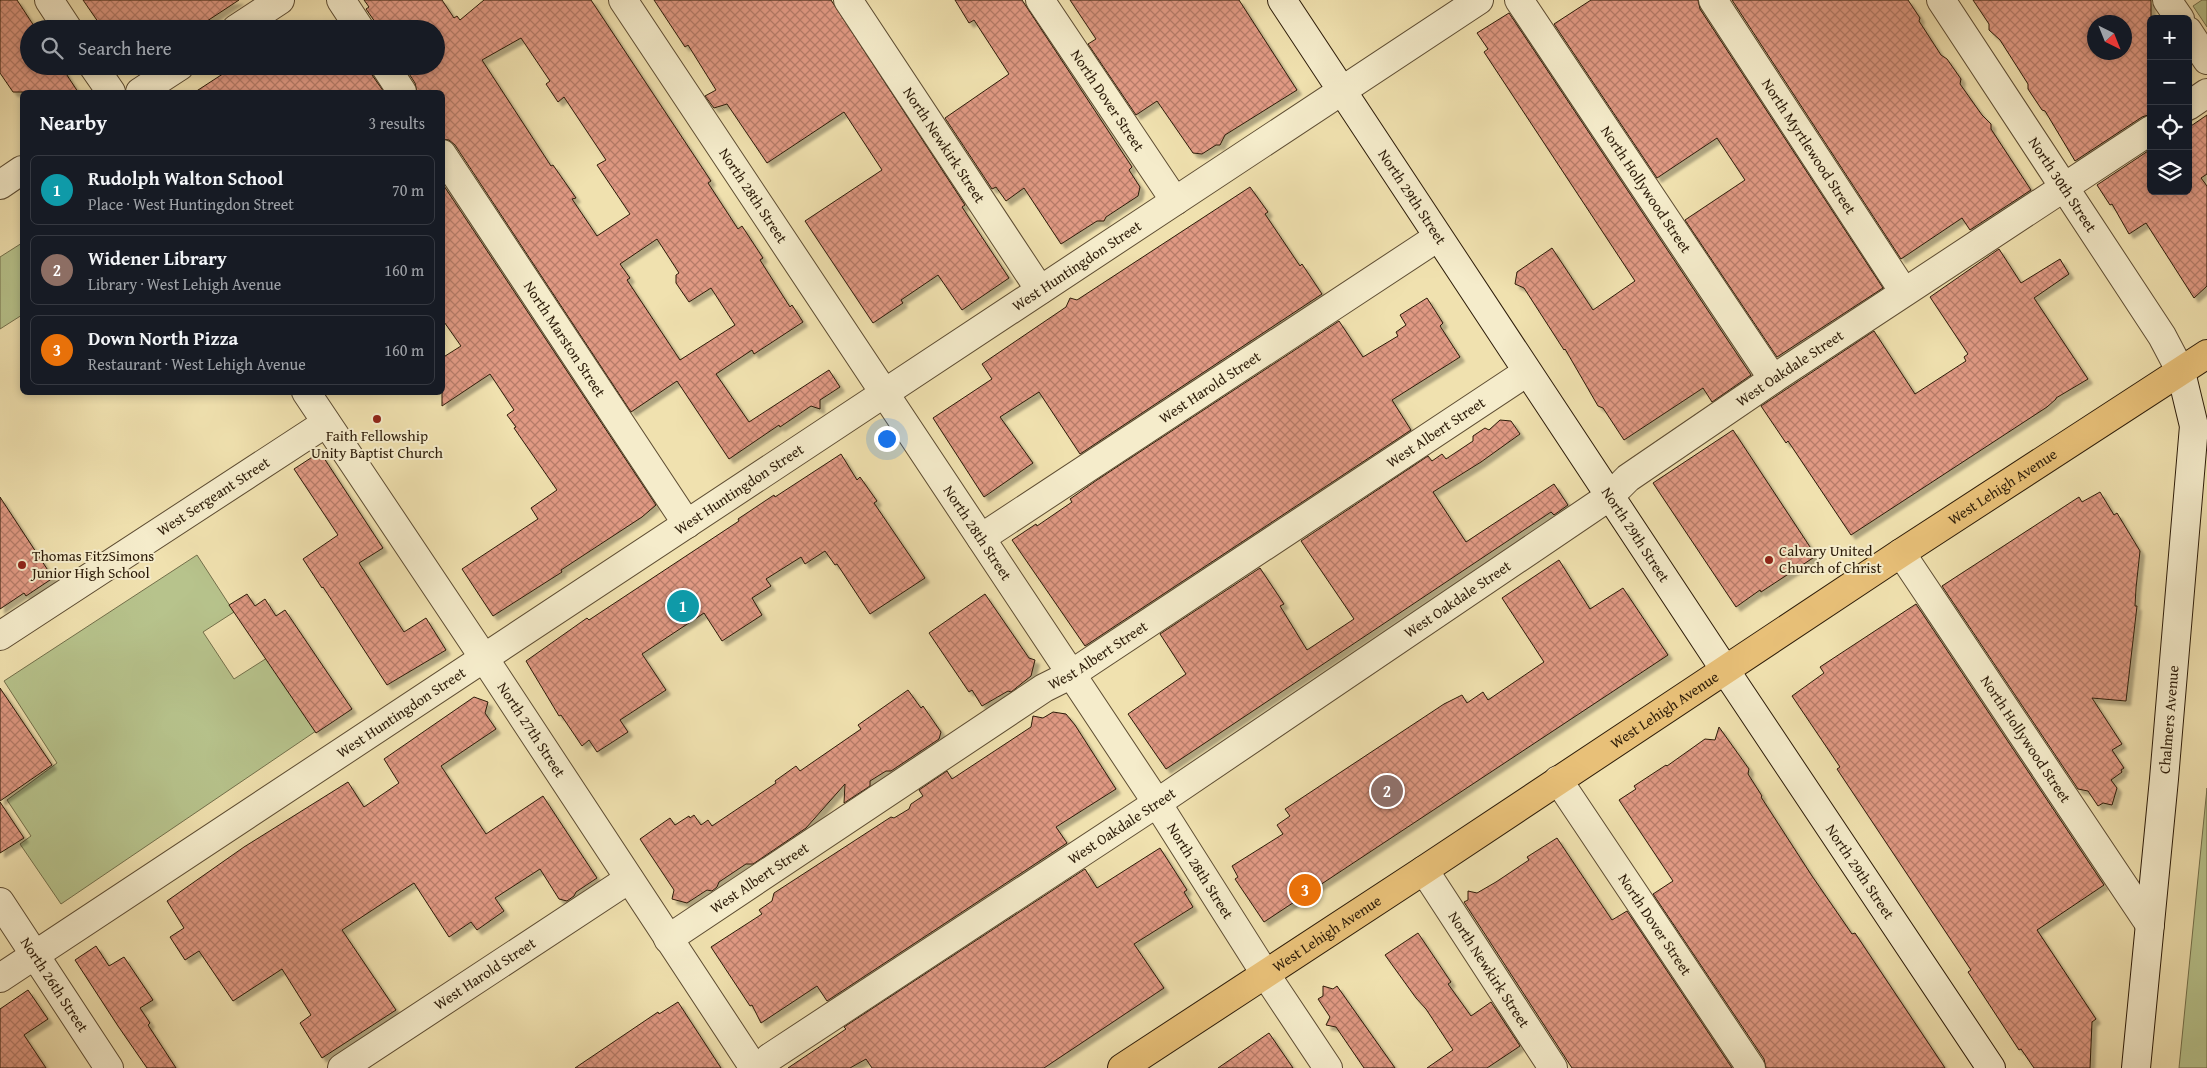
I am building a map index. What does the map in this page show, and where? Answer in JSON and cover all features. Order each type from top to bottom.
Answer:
[{"type":"main road","name":"West Lehigh Avenue","points":[[1122,1068],[1266,975],[1900,553],[2207,354]]},
{"type":"street","points":[[49,0],[62,20]]},
{"type":"street","points":[[250,20],[280,0]]},
{"type":"street","points":[[341,0],[354,20]]},
{"type":"street","name":"North 28th Street","points":[[623,0],[981,538],[1070,676],[1157,803],[1266,975],[1328,1068]]},
{"type":"street","name":"North Newkirk Street","points":[[848,0],[1040,290]]},
{"type":"street","name":"North Dover Street","points":[[1040,0],[1175,201]]},
{"type":"street","name":"North 29th Street","points":[[1282,0],[1527,372],[1991,1068]]},
{"type":"street","name":"West Huntingdon Street","points":[[0,978],[1479,0]]},
{"type":"street","name":"North Hollywood Street","points":[[1519,0],[1773,379]]},
{"type":"street","name":"North Myrtlewood Street","points":[[1713,0],[1904,292]]},
{"type":"street","name":"North 30th Street","points":[[1941,0],[2162,336],[2180,372]]},
{"type":"street","points":[[2167,0],[2177,15]]},
{"type":"street","points":[[2192,38],[2207,60]]},
{"type":"street","points":[[100,75],[110,90]]},
{"type":"street","points":[[143,90],[166,75]]},
{"type":"street","points":[[390,75],[401,90]]},
{"type":"street","points":[[2189,105],[2207,93]]},
{"type":"street","name":"West Oakdale Street","points":[[764,1068],[769,1058],[1157,803],[1610,496],[1628,478],[1773,379],[2147,133]]},
{"type":"street","name":"North Marston Street","points":[[445,159],[687,524]]},
{"type":"street","points":[[0,185],[20,171]]},
{"type":"street","name":"West Harold Street","points":[[981,538],[1438,237]]},
{"type":"street","name":"West Albert Street","points":[[668,939],[1044,688],[1070,676],[1527,372]]},
{"type":"street","name":"Chalmers Avenue","points":[[2136,1068],[2164,779],[2194,426],[2180,372]]},
{"type":"street","name":"North 27th Street","points":[[308,395],[754,1068]]},
{"type":"street","name":"West Sergeant Street","points":[[0,636],[326,423]]},
{"type":"street","name":"North Hollywood Street","points":[[1900,553],[2150,925]]},
{"type":"street","name":"North Dover Street","points":[[1558,780],[1751,1068]]},
{"type":"street","name":"North Newkirk Street","points":[[1424,870],[1553,1068]]},
{"type":"street","name":"West Harold Street","points":[[342,1068],[629,879]]},
{"type":"street","name":"North 26th Street","points":[[0,902],[109,1068]]},
{"type":"green space","points":[[2202,0],[2207,0],[2207,27],[2193,6]]},
{"type":"green space","points":[[20,244],[20,316],[0,329],[0,257]]},
{"type":"green space","points":[[197,555],[234,612],[203,632],[234,679],[267,658],[316,731],[61,904],[20,844],[31,836],[7,800],[57,763],[4,681]]},
{"type":"green space","points":[[2207,788],[2207,1068],[2179,1068]]},
{"type":"building","points":[[0,0],[17,0],[30,20],[20,20],[20,75],[67,75],[77,90],[20,90],[20,92],[13,92],[0,73]]},
{"type":"building","points":[[83,0],[239,0],[209,20],[97,20]]},
{"type":"building","points":[[364,0],[442,0],[454,18],[457,16],[460,20],[484,0],[591,0],[711,181],[708,183],[738,229],[742,226],[763,258],[760,260],[790,307],[792,305],[803,322],[754,354],[752,350],[716,374],[749,422],[829,370],[840,387],[820,400],[820,409],[811,406],[729,459],[677,381],[631,412],[455,145],[445,139],[445,90],[417,90],[410,75],[445,75],[445,20],[374,20],[366,9],[369,7]],"holes":[[[521,38],[550,81],[546,84],[558,102],[564,97],[606,160],[597,165],[630,214],[597,236],[572,199],[576,198],[553,165],[551,166],[482,60]],[[657,239],[679,273],[676,275],[676,283],[689,302],[711,288],[735,325],[680,360],[627,280],[630,278],[620,264]]]},
{"type":"building","points":[[654,0],[831,0],[965,205],[962,207],[1009,278],[962,310],[938,275],[901,300],[903,303],[873,323],[805,221],[882,170],[844,112],[767,163],[727,104],[714,108],[705,96],[716,90],[688,45],[685,47]]},
{"type":"building","points":[[955,0],[1022,0],[1132,167],[1129,170],[1140,187],[1138,196],[1106,217],[1104,221],[1097,221],[1061,244],[1024,188],[1006,201],[996,187],[992,189],[945,118],[1009,74],[974,20],[969,23]]},
{"type":"building","points":[[1070,0],[1239,0],[1297,90],[1225,135],[1220,145],[1216,145],[1202,154],[1193,153],[1157,101],[1136,115],[1088,44],[1096,39]]},
{"type":"building","points":[[1591,0],[1698,0],[1700,9],[1883,288],[1777,357],[1685,220],[1745,180],[1717,138],[1657,178],[1554,24]]},
{"type":"building","points":[[1732,0],[1908,0],[1941,55],[1947,59],[1961,79],[1960,84],[1982,115],[1991,124],[1991,129],[2031,190],[1970,230],[1962,218],[1901,259]]},
{"type":"building","points":[[1973,0],[2151,0],[2151,15],[2147,15],[2147,115],[2075,161],[2045,111],[2042,110],[2028,89],[2028,84],[2000,40],[1989,30],[1989,24]]},
{"type":"building","points":[[1509,13],[1751,375],[1712,402],[1703,388],[1624,440],[1603,408],[1598,406],[1565,349],[1524,288],[1515,284],[1517,272],[1552,248],[1593,310],[1635,281],[1484,52],[1488,49],[1477,33]]},
{"type":"building","points":[[221,75],[372,75],[383,90],[198,90]]},
{"type":"building","points":[[2207,115],[2207,174],[2201,178],[2207,186],[2207,286],[2194,298],[2146,223],[2129,234],[2112,204],[2110,205],[2097,185],[2147,152],[2147,195],[2192,195],[2192,125]]},
{"type":"building","points":[[1250,187],[1268,212],[1265,214],[1300,266],[1302,264],[1322,294],[1080,454],[1039,392],[1000,417],[1033,463],[984,497],[933,418],[992,379],[982,364],[1066,307],[1070,298],[1077,300]]},
{"type":"building","points":[[445,188],[656,505],[642,517],[561,570],[562,572],[493,616],[462,569],[538,519],[531,508],[557,490],[514,428],[516,427],[507,415],[514,410],[490,374],[442,406],[442,395],[445,395],[445,356],[461,346],[445,323]]},
{"type":"building","points":[[1999,249],[2021,283],[2060,259],[2069,274],[2034,298],[2088,379],[2056,398],[2047,407],[1851,535],[1788,441],[1786,443],[1761,406],[1874,331],[1915,394],[1966,361],[1964,357],[1968,354],[1930,297]]},
{"type":"building","points":[[1427,298],[1443,323],[1440,326],[1460,357],[1392,400],[1411,430],[1085,646],[1012,540],[1036,524],[1037,526],[1072,502],[1070,499],[1097,480],[1339,321],[1363,357],[1398,336],[1396,332],[1406,325],[1400,315]]},
{"type":"building","points":[[1500,420],[1511,421],[1520,434],[1481,462],[1433,492],[1466,542],[1554,484],[1568,505],[1554,515],[1551,512],[1166,769],[1128,714],[1186,674],[1160,634],[1260,568],[1284,604],[1280,606],[1307,650],[1354,619],[1301,541],[1428,456],[1432,461],[1442,454],[1446,459],[1473,441],[1473,436],[1485,428],[1489,430]]},
{"type":"building","points":[[1733,430],[1816,556],[1736,607],[1653,483]]},
{"type":"building","points":[[320,452],[383,548],[359,563],[404,632],[426,618],[446,650],[387,685],[303,559],[338,535],[294,469]]},
{"type":"building","points":[[841,454],[857,480],[860,477],[877,501],[874,503],[925,578],[870,614],[837,564],[835,565],[825,551],[805,564],[801,557],[766,579],[771,586],[752,598],[762,615],[722,641],[704,613],[642,654],[666,690],[620,720],[628,732],[597,752],[589,740],[582,746],[561,715],[559,716],[526,661],[587,618],[589,620],[739,521],[738,519],[774,495],[775,497]]},
{"type":"building","points":[[2100,492],[2114,515],[2117,513],[2140,551],[2135,606],[2137,606],[2126,701],[2092,698],[2122,744],[2112,750],[2124,768],[2121,770],[2122,772],[2111,780],[2117,788],[2112,805],[2103,803],[2098,806],[2088,791],[2078,789],[1942,586],[2079,497],[2082,502]]},
{"type":"building","name":"Thomas FitzSimons Junior High School","points":[[0,497],[53,578],[26,596],[24,593],[0,609]]},
{"type":"building","points":[[1559,560],[1590,609],[1623,588],[1668,655],[1264,922],[1235,879],[1238,877],[1232,866],[1283,834],[1277,825],[1290,816],[1285,809],[1444,704],[1462,695],[1467,703],[1483,692],[1488,700],[1544,662],[1502,598]]},
{"type":"building","points":[[247,594],[255,606],[265,599],[276,616],[285,610],[352,709],[316,733],[229,605]]},
{"type":"building","points":[[985,594],[1029,658],[1035,660],[1031,676],[1011,692],[1008,691],[982,706],[972,690],[969,692],[929,633]]},
{"type":"building","points":[[1916,604],[2104,885],[2037,930],[2096,1019],[2092,1022],[2090,1068],[2034,1068],[2021,1049],[2019,1050],[1968,972],[1971,970],[1837,769],[1840,767],[1792,696],[1824,673],[1820,667]]},
{"type":"building","points":[[0,688],[52,765],[0,801]]},
{"type":"building","points":[[908,690],[921,708],[923,706],[941,732],[939,739],[891,771],[886,771],[870,781],[870,786],[844,803],[845,784],[806,828],[753,864],[746,864],[719,882],[712,891],[707,890],[687,903],[672,899],[674,890],[640,839],[670,818],[675,825],[694,815],[701,825],[708,820],[712,826],[776,783],[775,781],[796,766],[800,771],[861,729],[858,725]]},
{"type":"building","points":[[474,697],[488,702],[485,713],[496,729],[441,766],[486,834],[543,796],[597,878],[576,892],[567,901],[559,899],[540,869],[495,898],[504,911],[477,930],[471,922],[449,937],[414,883],[377,907],[342,930],[396,1010],[322,1058],[300,1023],[311,1015],[282,969],[233,1001],[199,951],[185,960],[170,937],[184,928],[167,901],[244,847],[348,782],[364,807],[399,783],[384,759]]},
{"type":"building","points":[[1053,712],[1066,714],[1075,725],[1116,789],[1056,827],[1067,843],[827,1001],[817,986],[761,1023],[752,1005],[750,1006],[711,947],[762,914],[759,910],[772,901],[774,893],[891,817],[894,818],[909,809],[911,804],[923,796],[919,790],[947,771],[952,779],[1031,727],[1033,716],[1043,718]]},
{"type":"building","points":[[1719,727],[1749,769],[1748,774],[1761,797],[1812,876],[1852,934],[1855,933],[1945,1068],[1766,1068],[1764,1059],[1653,894],[1673,881],[1619,800],[1636,789],[1634,786],[1667,766],[1705,739],[1715,740]]},
{"type":"building","points":[[0,802],[24,838],[0,853]]},
{"type":"building","points":[[1557,838],[1612,920],[1627,911],[1732,1068],[1572,1068],[1464,902],[1468,900],[1468,891],[1477,893],[1496,882],[1529,860],[1527,857]]},
{"type":"building","points":[[1160,848],[1187,890],[1184,892],[1193,907],[1134,944],[1164,988],[1044,1068],[872,1068],[866,1059],[850,1068],[788,1068],[846,1029],[844,1027],[1085,869],[1097,888]]},
{"type":"building","points":[[1418,933],[1451,982],[1448,984],[1471,1016],[1491,1002],[1520,1046],[1487,1068],[1427,1068],[1453,1050],[1426,1009],[1385,955]]},
{"type":"building","points":[[96,946],[109,966],[124,957],[153,1000],[140,1008],[150,1023],[148,1025],[176,1068],[147,1068],[118,1026],[75,960]]},
{"type":"building","points":[[1323,986],[1333,989],[1337,986],[1395,1068],[1364,1068],[1336,1027],[1326,1025],[1330,1017],[1318,999],[1323,996]]},
{"type":"building","points":[[28,990],[48,1019],[24,1035],[46,1068],[0,1068],[0,1009]]},
{"type":"building","points":[[678,1002],[721,1068],[575,1068],[658,1012],[659,1014]]},
{"type":"building","points":[[1269,1033],[1293,1068],[1218,1068]]},
{"type":"place","name":"Faith Fellowship Unity Baptist Church","points":[[377,419]]},
{"type":"place","name":"Calvary United Church of Christ","points":[[1769,560]]},
{"type":"place","name":"Thomas FitzSimons Junior High School","points":[[22,565]]},
{"type":"place","name":"Rudolph Walton School","points":[[683,606]]},
{"type":"place","name":"Widener Library","points":[[1387,791]]},
{"type":"place","name":"Down North Pizza","points":[[1305,890]]}]
